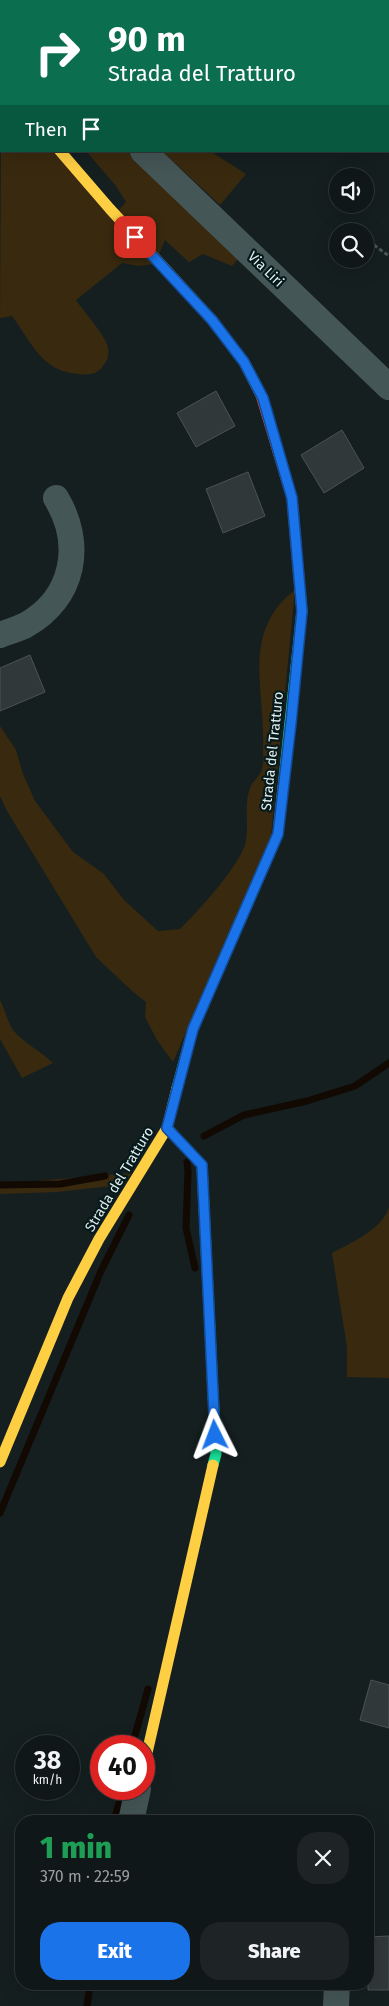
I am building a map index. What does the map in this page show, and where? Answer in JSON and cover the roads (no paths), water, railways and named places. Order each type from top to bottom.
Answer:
[{"type":"street","name":"Strada del Tratturo","points":[[0,1462],[68,1298],[99,1239],[167,1128],[193,1029],[278,834],[302,611],[292,498],[263,398],[244,362],[212,320],[61,152]]},
{"type":"street","name":"Via Liri","points":[[144,152],[389,387]]},
{"type":"street","points":[[0,635],[25,625],[48,608],[64,588],[70,566],[71,538],[64,511],[56,498]]},
{"type":"street","points":[[151,1735],[216,1454],[202,1165],[167,1128]]},
{"type":"street","points":[[132,1815],[136,1800]]},
{"type":"street","points":[[336,2006],[337,1990]]},
{"type":"waterway","points":[[204,1136],[244,1115],[307,1101],[355,1086],[389,1063]]},
{"type":"waterway","points":[[187,1162],[186,1228],[195,1268]]},
{"type":"waterway","points":[[0,1185],[60,1184],[105,1176]]},
{"type":"waterway","points":[[0,1513],[101,1271],[129,1215]]},
{"type":"waterway","points":[[135,1735],[148,1689]]},
{"type":"waterway","points":[[116,1815],[120,1800]]},
{"type":"waterway","points":[[87,2006],[89,1990]]}]
